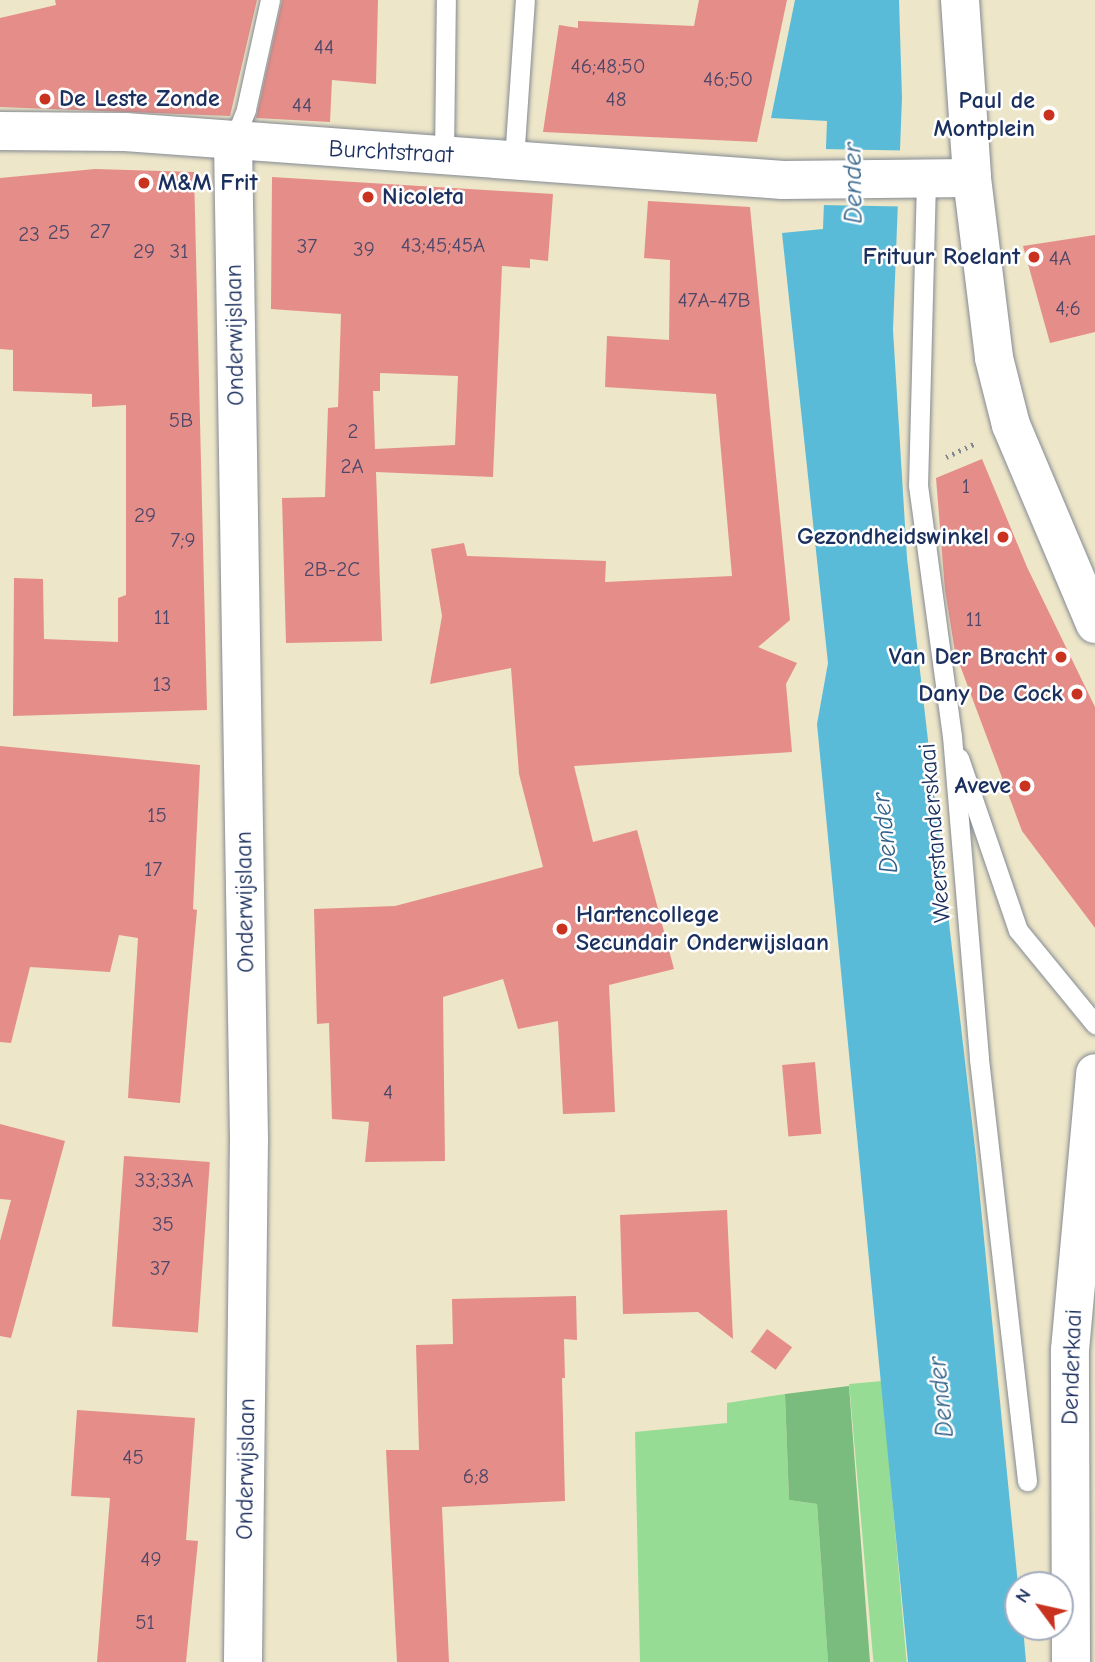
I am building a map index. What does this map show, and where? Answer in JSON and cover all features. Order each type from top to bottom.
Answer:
[{"type":"street","points":[[960,0],[972,178],[994,358],[1011,425],[1077,587],[1095,624]]},
{"type":"street","name":"Burchtstraat","points":[[0,131],[125,132],[233,142],[783,180],[915,181]]},
{"type":"street","name":"Onderwijslaan","points":[[233,142],[249,1139],[243,1662]]},
{"type":"street","points":[[915,181],[972,178]]},
{"type":"street","name":"Denderkaai","points":[[1071,1662],[1070,1350],[1095,1073]]},
{"type":"lane","points":[[233,142],[246,108],[270,0]]},
{"type":"lane","points":[[444,155],[446,0]]},
{"type":"lane","points":[[514,160],[525,0]]},
{"type":"lane","name":"Weerstanderskaai","points":[[915,181],[918,468],[952,736],[979,1059],[1027,1481]]},
{"type":"lane","points":[[952,736],[1018,930],[1095,1024]]},
{"type":"path","points":[[918,468],[1011,425]]},
{"type":"green space","points":[[882,1381],[907,1662],[873,1662],[849,1384]]},
{"type":"green space","points":[[849,1386],[870,1662],[828,1662],[817,1504],[789,1500],[785,1394]]},
{"type":"green space","points":[[785,1394],[789,1500],[817,1504],[828,1662],[640,1662],[635,1432],[727,1423],[727,1403]]},
{"type":"water","name":"Dender","points":[[795,0],[899,0],[902,98],[893,330],[907,558],[976,1157],[1017,1571],[1004,1571],[1004,1641],[1024,1641],[1026,1662],[908,1662],[817,724],[828,663],[782,233],[823,229],[827,121],[771,118]]},
{"type":"pier","points":[[822,149],[903,150],[902,206],[821,205]]},
{"type":"building","points":[[55,0],[257,0],[230,116],[0,107],[0,18],[56,5]]},
{"type":"building","points":[[282,0],[378,0],[376,84],[332,80],[330,122],[256,118]]},
{"type":"building","points":[[699,0],[787,0],[757,142],[543,132],[559,25],[578,28],[578,21],[694,26]]},
{"type":"building","points":[[95,169],[194,172],[207,710],[13,716],[14,578],[43,579],[44,639],[118,642],[118,598],[126,595],[126,405],[92,407],[92,394],[13,391],[13,350],[0,349],[0,178]]},
{"type":"building","points":[[272,177],[553,194],[548,261],[530,259],[530,268],[502,266],[493,477],[376,472],[382,641],[286,643],[282,498],[325,497],[328,408],[338,407],[341,314],[271,309]],"holes":[[[380,373],[458,376],[455,445],[375,449],[373,391],[380,391]]]},
{"type":"building","points":[[648,201],[750,207],[790,620],[758,647],[797,663],[786,684],[792,752],[574,766],[593,842],[637,830],[674,969],[609,985],[615,1112],[563,1114],[558,1021],[518,1029],[503,979],[443,997],[445,1161],[365,1162],[369,1122],[332,1119],[329,1023],[317,1024],[314,909],[395,906],[543,867],[519,774],[511,668],[430,684],[442,616],[431,549],[464,543],[467,556],[606,561],[605,582],[732,576],[716,394],[605,387],[607,336],[669,340],[670,260],[644,258]]},
{"type":"building","points":[[1095,235],[1095,332],[1050,343],[1023,246]]},
{"type":"building","points":[[982,459],[1027,567],[1095,707],[1095,928],[1022,831],[955,652],[945,590],[936,478]]},
{"type":"building","points":[[0,746],[200,765],[193,909],[197,910],[180,1103],[128,1098],[138,938],[119,935],[110,972],[30,967],[11,1043],[0,1042]]},
{"type":"building","points":[[815,1062],[821,1134],[788,1137],[782,1065]]},
{"type":"building","points":[[0,1124],[65,1141],[11,1338],[0,1336],[0,1241],[11,1200],[0,1199]]},
{"type":"building","points":[[124,1156],[210,1162],[198,1333],[112,1327]]},
{"type":"building","points":[[727,1210],[733,1339],[698,1312],[623,1314],[620,1215]]},
{"type":"building","points":[[576,1296],[577,1340],[564,1339],[565,1378],[562,1378],[565,1501],[442,1507],[449,1662],[397,1662],[386,1450],[419,1450],[416,1345],[453,1344],[452,1299]]},
{"type":"building","points":[[767,1329],[792,1347],[776,1370],[751,1352]]},
{"type":"building","points":[[77,1410],[195,1418],[186,1540],[198,1541],[186,1662],[97,1662],[110,1498],[71,1496]]},
{"type":"place","name":"De Leste Zonde","points":[[45,99]]},
{"type":"place","name":"Paul de Montplein","points":[[1049,115]]},
{"type":"place","name":"M&M Frit","points":[[144,183]]},
{"type":"place","name":"Nicoleta","points":[[368,197]]},
{"type":"place","name":"Frituur Roelant","points":[[1034,257]]},
{"type":"place","name":"Gezondheidswinkel","points":[[1003,537]]},
{"type":"place","name":"Van Der Bracht","points":[[1061,657]]},
{"type":"place","name":"Dany De Cock","points":[[1077,694]]},
{"type":"place","name":"Aveve","points":[[1025,786]]},
{"type":"place","name":"Hartencollege Secundair Onderwijslaan","points":[[562,929]]}]
